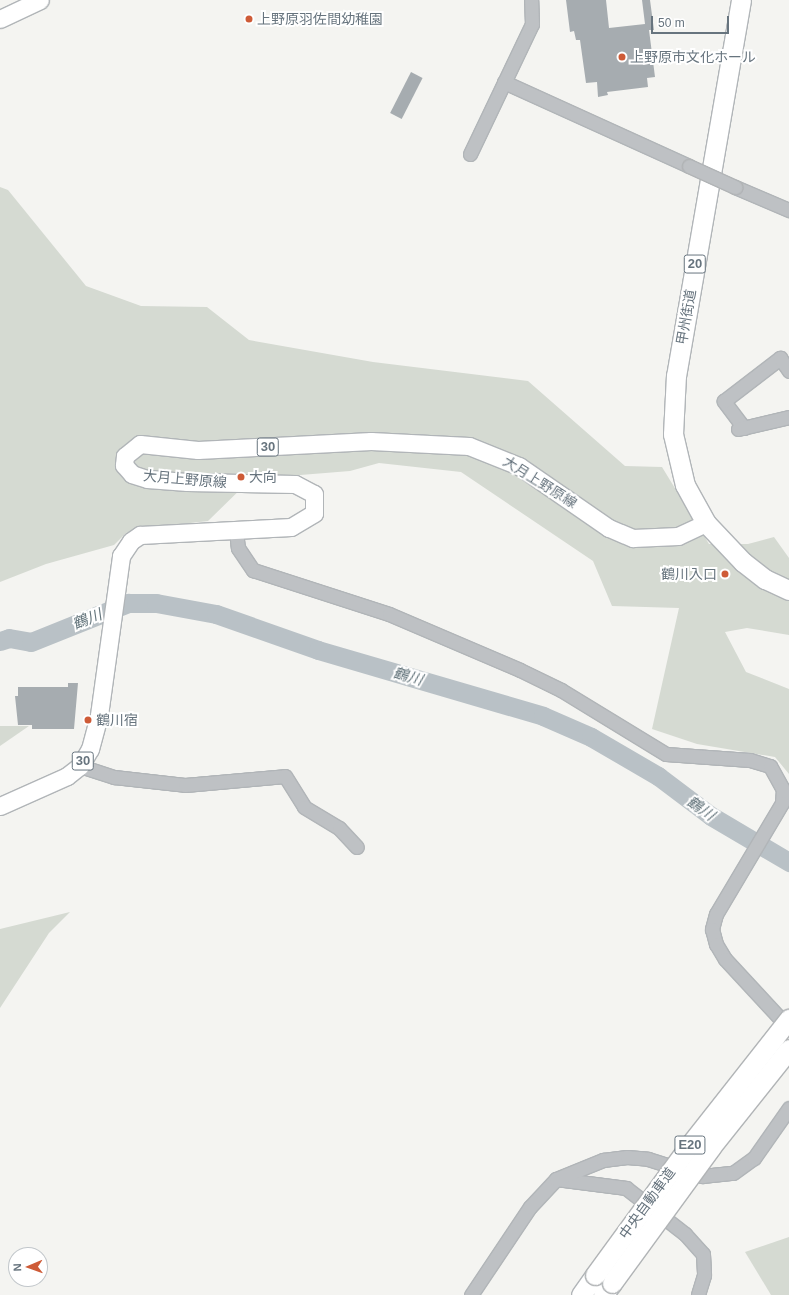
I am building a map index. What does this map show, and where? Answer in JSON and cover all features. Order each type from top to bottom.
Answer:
[{"type":"highway","name":"甲州街道","points":[[741,0],[673,404],[677,458],[694,507],[706,523],[743,562],[765,579],[789,590]]},
{"type":"highway","name":"中央自動車道","points":[[603,1285],[689,1146],[789,1019]]},
{"type":"highway","name":"中央自動車道","points":[[581,1295],[603,1285],[789,1049]]},
{"type":"main road","points":[[0,19],[40,0]]},
{"type":"main road","name":"大月上野原線","points":[[80,766],[96,734],[121,556],[131,541],[140,535],[291,527],[304,521],[314,513],[314,494],[295,484],[147,479],[132,474],[124,465],[130,449],[146,444],[198,450],[371,441],[469,446],[518,466],[621,534],[662,538],[688,533],[706,523]]},
{"type":"main road","name":"30","points":[[0,806],[80,766]]},
{"type":"street","points":[[470,154],[532,24],[531,0]]},
{"type":"street","points":[[504,82],[789,210]]},
{"type":"street","points":[[789,371],[780,358],[724,401],[741,429],[789,416]]},
{"type":"street","points":[[236,530],[238,548],[253,570],[388,614],[520,670],[561,690],[660,751],[681,757],[750,760],[770,766],[783,789],[782,803],[716,914],[712,929],[716,944],[789,1028]]},
{"type":"street","points":[[80,766],[114,777],[185,785],[285,776],[304,807],[339,828],[357,848]]},
{"type":"street","points":[[471,1295],[530,1206],[556,1179],[603,1160],[627,1157],[648,1159],[702,1176],[733,1173],[754,1158],[789,1108]]},
{"type":"street","points":[[556,1179],[619,1184],[685,1234],[703,1254],[704,1275],[698,1295]]},
{"type":"shaded area","points":[[0,187],[8,190],[86,286],[141,306],[207,307],[249,340],[373,362],[528,381],[625,466],[662,467],[709,544],[748,544],[774,537],[789,558],[789,635],[747,628],[725,632],[746,672],[789,689],[789,774],[775,757],[697,744],[652,729],[679,608],[612,606],[593,561],[461,472],[379,463],[350,471],[251,479],[208,521],[138,529],[126,533],[114,545],[46,564],[0,582]]},
{"type":"shaded area","points":[[0,726],[29,726],[0,746]]},
{"type":"shaded area","points":[[70,912],[49,933],[0,1008],[0,929]]},
{"type":"shaded area","points":[[789,1237],[789,1295],[771,1295],[745,1252]]},
{"type":"building","points":[[566,0],[606,0],[609,28],[645,24],[642,0],[650,0],[654,30],[649,30],[655,77],[647,78],[648,87],[607,92],[608,95],[598,97],[597,82],[586,83],[580,40],[576,40],[574,31],[570,32]]},
{"type":"building","points":[[411,72],[423,78],[402,119],[390,113]]},
{"type":"building","points":[[68,683],[78,683],[74,729],[32,729],[32,725],[18,725],[15,696],[18,696],[18,687],[68,687]]},
{"type":"waterway","name":"鶴川","points":[[0,641],[9,638],[31,642],[128,603],[156,603],[216,614],[318,650],[543,716],[591,737],[658,776],[711,816],[789,862]]},
{"type":"place","name":"上野原羽佐間幼稚園","points":[[249,19]]},
{"type":"place","name":"上野原市文化ホール","points":[[622,57]]},
{"type":"place","name":"大向","points":[[241,477]]},
{"type":"place","name":"鶴川入口","points":[[725,574]]},
{"type":"place","name":"鶴川宿","points":[[88,720]]}]
